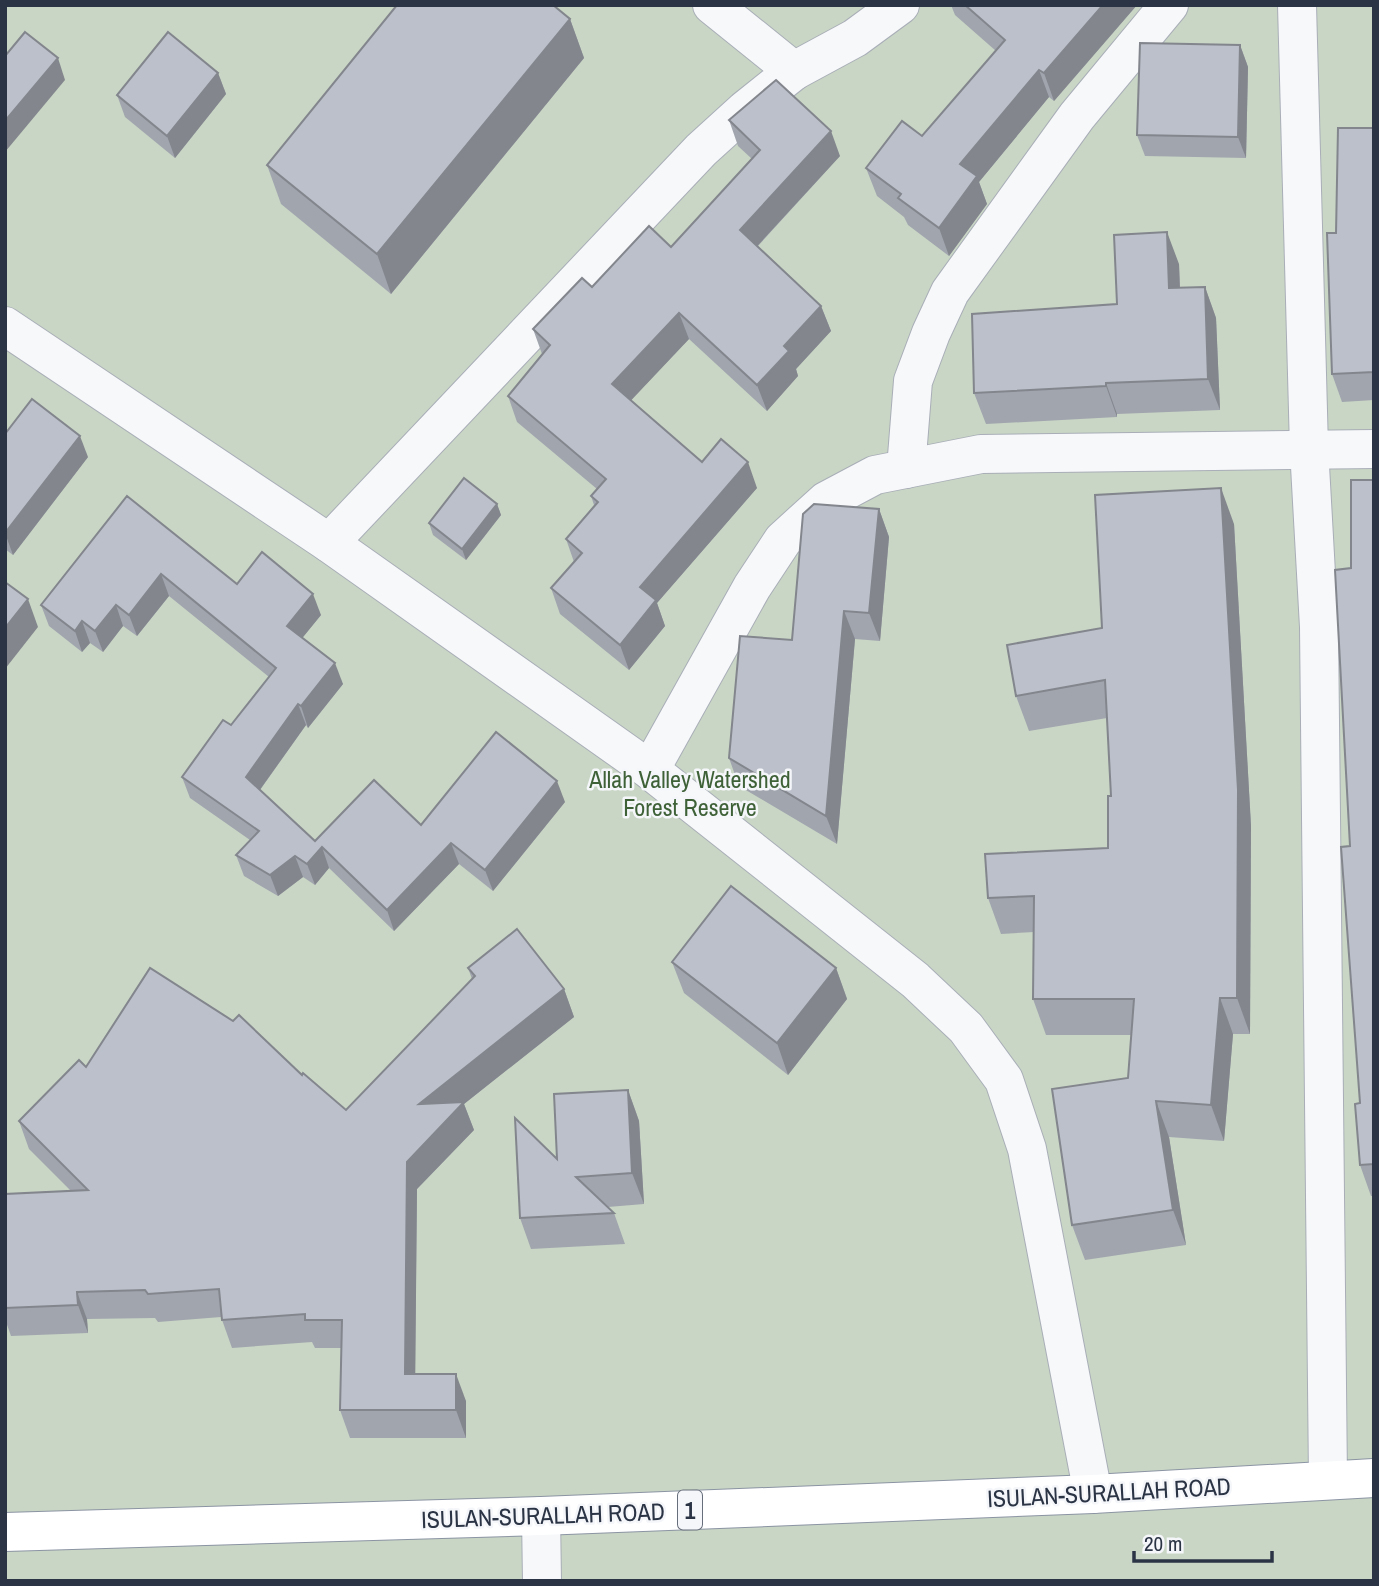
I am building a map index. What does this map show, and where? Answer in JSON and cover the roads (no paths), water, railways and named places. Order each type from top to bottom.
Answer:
[{"type":"highway","name":"ISULAN-SURALLAH ROAD","points":[[5,1532],[541,1516],[1093,1493],[1374,1478]]},
{"type":"street","points":[[712,5],[794,71]]},
{"type":"street","points":[[330,543],[701,150],[794,71],[855,38],[900,5]]},
{"type":"street","points":[[906,469],[914,382],[931,333],[950,292],[1077,116],[1169,5]]},
{"type":"street","points":[[1297,5],[1309,448],[1319,627],[1328,1480]]},
{"type":"street","points":[[5,326],[330,543],[650,770],[915,980],[966,1028],[1004,1080],[1027,1149],[1093,1493]]},
{"type":"street","points":[[650,770],[752,587],[783,540],[826,501],[875,475],[981,454],[1374,449]]},
{"type":"street","points":[[541,1516],[542,1581]]},
{"type":"park label","name":"Allah Valley Watershed Forest Reserve","points":[[690,793]]}]
